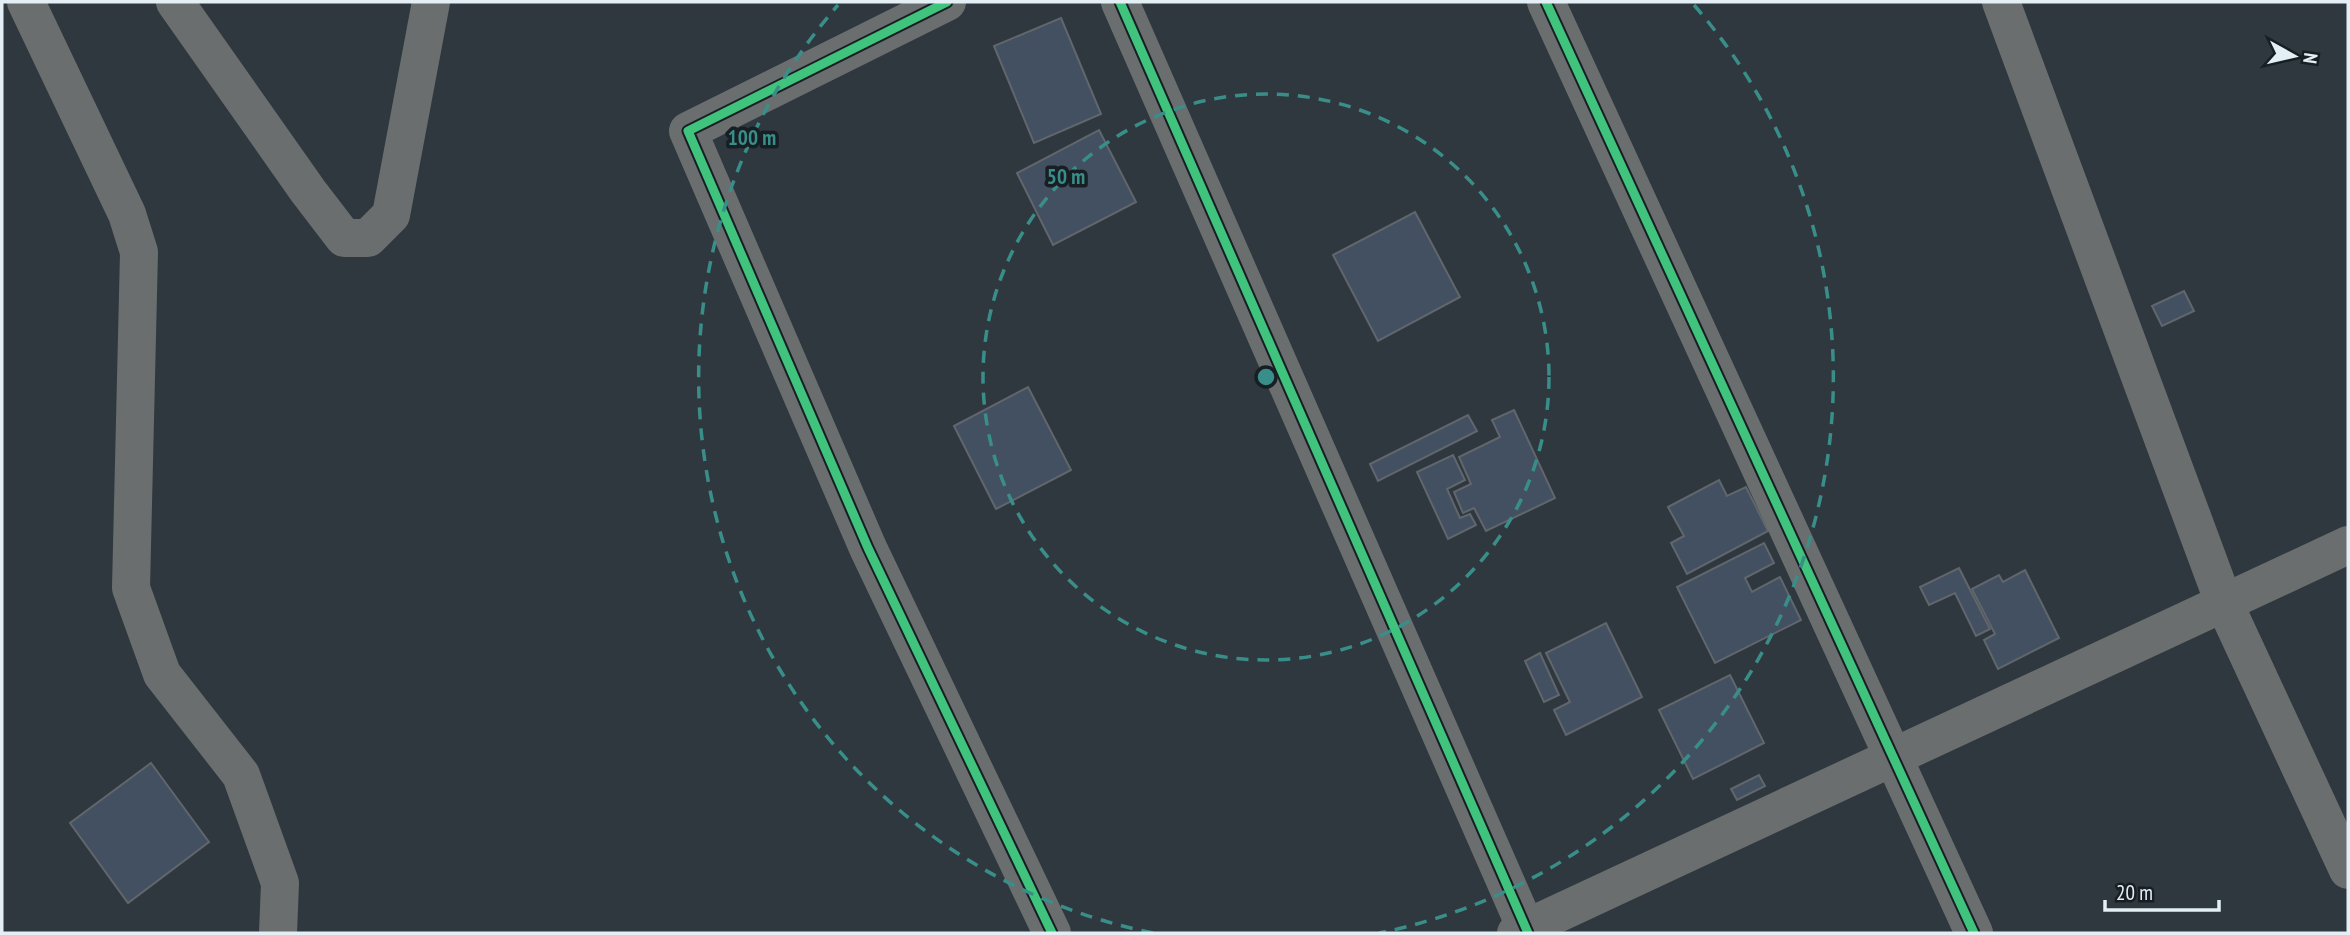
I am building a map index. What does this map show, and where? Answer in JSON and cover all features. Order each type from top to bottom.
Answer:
[{"type":"street","points":[[26,2],[127,214],[139,252],[131,588],[162,674],[241,775],[280,883],[278,933]]},
{"type":"street","points":[[175,2],[344,238],[368,239],[391,215],[431,2]]},
{"type":"street","points":[[947,2],[688,131],[868,548],[1052,933]]},
{"type":"street","points":[[1120,2],[1523,932],[2348,545]]},
{"type":"street","points":[[1546,2],[1974,933]]},
{"type":"street","points":[[2001,2],[2224,603],[2348,870]]},
{"type":"building","points":[[1061,18],[1101,114],[1034,143],[994,46]]},
{"type":"building","points":[[1099,130],[1136,202],[1053,245],[1017,173]]},
{"type":"building","points":[[1415,212],[1460,297],[1378,341],[1333,255]]},
{"type":"building","points":[[2184,291],[2194,311],[2162,326],[2152,306]]},
{"type":"building","points":[[1028,387],[1071,470],[996,509],[954,426]]},
{"type":"building","points":[[1514,410],[1555,498],[1486,531],[1474,508],[1463,513],[1454,492],[1471,484],[1459,457],[1500,437],[1492,420]]},
{"type":"building","points":[[1468,415],[1477,431],[1378,481],[1370,464]]},
{"type":"building","points":[[1453,455],[1465,480],[1447,489],[1460,518],[1470,514],[1476,525],[1448,539],[1417,472]]},
{"type":"building","points":[[1719,480],[1727,496],[1746,487],[1768,531],[1687,574],[1671,543],[1684,536],[1668,507]]},
{"type":"building","points":[[1764,543],[1774,563],[1745,578],[1752,592],[1780,577],[1801,620],[1715,663],[1677,587]]},
{"type":"building","points":[[1959,568],[1990,629],[1976,636],[1955,593],[1929,605],[1920,587]]},
{"type":"building","points":[[2025,570],[2059,638],[1998,669],[1984,640],[1995,634],[1972,589],[1999,575],[2003,582]]},
{"type":"building","points":[[1606,623],[1642,697],[1566,735],[1554,710],[1570,702],[1546,653]]},
{"type":"building","points":[[1540,653],[1559,695],[1544,702],[1525,661]]},
{"type":"building","points":[[1730,675],[1764,743],[1693,779],[1659,710]]},
{"type":"building","points":[[151,763],[209,842],[128,903],[70,823]]},
{"type":"building","points":[[1759,775],[1765,786],[1737,800],[1731,789]]},
{"type":"cycle path","points":[[947,2],[688,131],[868,548],[1052,933]]},
{"type":"cycle path","points":[[1120,2],[1528,933]]},
{"type":"cycle path","points":[[1546,2],[1974,933]]}]
